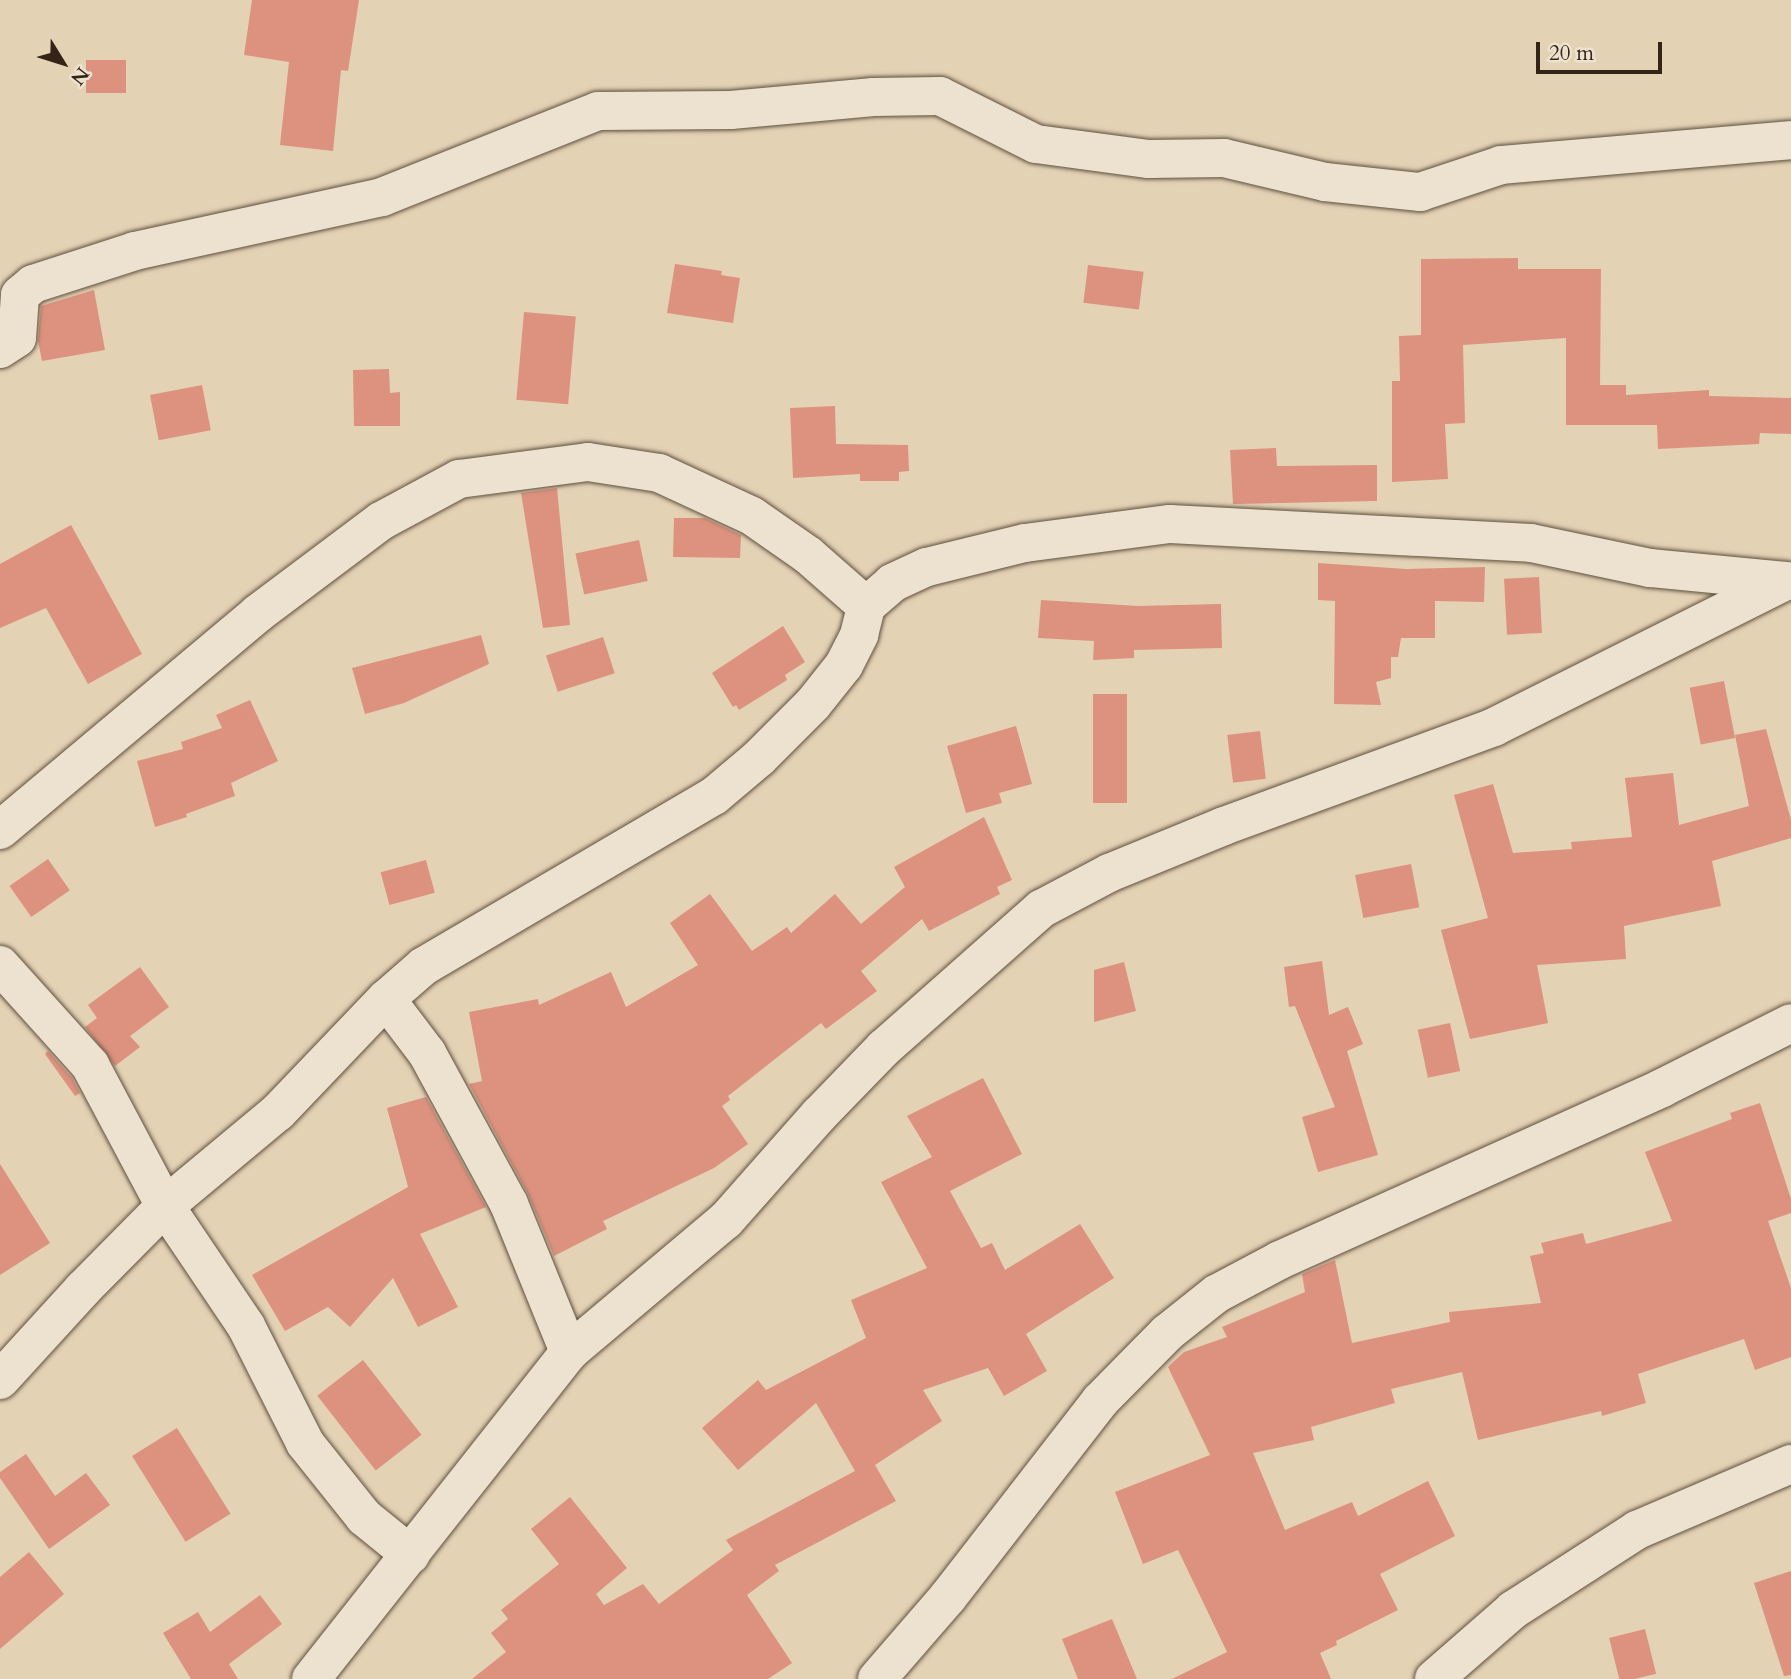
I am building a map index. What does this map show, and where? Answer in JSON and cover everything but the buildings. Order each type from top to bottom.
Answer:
[{"type":"street","points":[[0,349],[17,338],[20,295],[33,284],[135,251],[382,197],[598,111],[731,110],[873,97],[940,96],[1036,144],[1149,159],[1224,158],[1325,182],[1420,192],[1501,165],[1791,140]]},
{"type":"street","points":[[0,830],[257,614],[381,521],[459,479],[588,462],[659,473],[752,516],[808,555],[866,606]]},
{"type":"street","points":[[0,1380],[83,1289],[165,1206],[278,1112],[386,999],[424,966],[714,796],[759,758],[814,704],[844,665],[859,635],[866,606],[892,583],[927,567],[1025,543],[1170,524],[1531,543],[1650,568],[1788,580]]},
{"type":"street","points":[[312,1679],[569,1352],[726,1220],[819,1115],[884,1048],[1041,909],[1109,873],[1224,826],[1494,727],[1788,580]]},
{"type":"street","points":[[0,965],[90,1065],[165,1206],[246,1326],[305,1443],[364,1517],[411,1555]]},
{"type":"street","points":[[386,999],[427,1052],[509,1204],[569,1352]]},
{"type":"street","points":[[877,1679],[948,1597],[1101,1401],[1167,1334],[1216,1294],[1280,1260],[1662,1088],[1791,1023]]},
{"type":"street","points":[[1434,1679],[1513,1610],[1637,1530],[1791,1464]]}]
